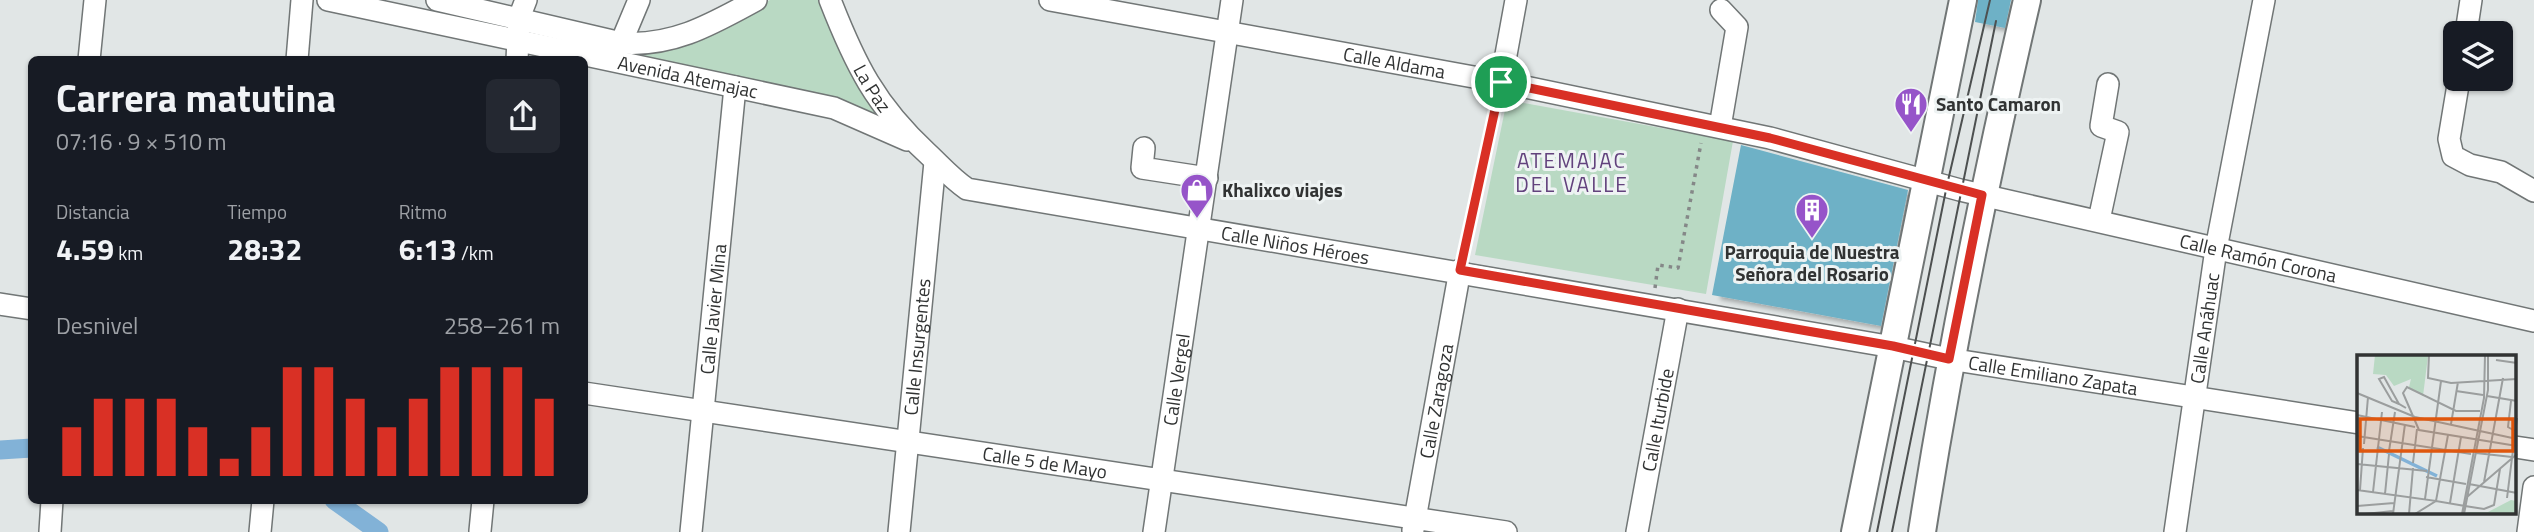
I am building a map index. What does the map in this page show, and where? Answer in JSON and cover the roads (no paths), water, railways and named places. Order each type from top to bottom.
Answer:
[{"type":"main road","points":[[1855,532],[1963,0]]},
{"type":"main road","points":[[1922,532],[1949,359],[1982,195],[2027,0]]},
{"type":"street","points":[[89,56],[95,0]]},
{"type":"street","points":[[297,56],[302,0]]},
{"type":"street","name":"Avenida Atemajac","points":[[328,0],[518,50],[553,56]]},
{"type":"street","name":"Avenida Atemajac","points":[[437,0],[523,9],[621,43],[656,43],[688,36],[756,0]]},
{"type":"street","points":[[621,43],[639,0]]},
{"type":"street","name":"La Paz","points":[[830,0],[853,58],[870,90],[935,162]]},
{"type":"street","name":"Calle Aldama","points":[[1050,0],[1501,82],[1720,127],[1982,195]]},
{"type":"street","name":"Calle Vergel","points":[[1154,532],[1201,228],[1231,0]]},
{"type":"street","points":[[1501,82],[1516,0]]},
{"type":"street","name":"Calle Anáhuac","points":[[2175,532],[2216,249],[2264,0]]},
{"type":"street","points":[[2468,21],[2471,0]]},
{"type":"street","points":[[518,50],[523,9]]},
{"type":"street","points":[[1720,127],[1737,26],[1721,10]]},
{"type":"street","name":"Avenida Atemajac","points":[[588,62],[735,87],[834,108],[919,146]]},
{"type":"street","points":[[2099,220],[2118,132],[2101,126],[2108,83]]},
{"type":"street","name":"Calle Javier Mina","points":[[691,532],[735,87]]},
{"type":"street","points":[[2457,91],[2449,139],[2453,156],[2470,165],[2501,173],[2534,191]]},
{"type":"street","points":[[1144,148],[1142,168],[1207,178]]},
{"type":"street","name":"Calle Niños Héroes","points":[[935,162],[967,188],[1460,270]]},
{"type":"street","name":"Calle Insurgentes","points":[[899,532],[935,162]]},
{"type":"street","name":"Calle Ramón Corona","points":[[1982,195],[2534,321]]},
{"type":"street","name":"Calle Emiliano Zapata","points":[[1460,270],[1893,346],[1949,359],[2357,423]]},
{"type":"street","name":"Calle Zaragoza","points":[[1414,525],[1460,270]]},
{"type":"street","points":[[0,304],[28,308]]},
{"type":"street","name":"Calle Iturbide","points":[[1637,532],[1678,309]]},
{"type":"street","name":"Calle 5 de Mayo","points":[[588,394],[1162,480],[1414,525],[1506,532]]},
{"type":"street","points":[[2516,447],[2534,450]]},
{"type":"street","points":[[2528,532],[2534,487]]},
{"type":"street","points":[[50,532],[52,504]]},
{"type":"street","points":[[260,532],[263,504]]},
{"type":"street","points":[[480,531],[483,504]]},
{"type":"waterway","points":[[0,450],[28,448]]},
{"type":"waterway","points":[[340,504],[379,532]]},
{"type":"tram line","points":[[1877,532],[1947,185],[1990,0]]},
{"type":"tram line","points":[[1892,532],[1996,21]]},
{"type":"place","name":"Santo Camaron","points":[[1911,134]]},
{"type":"place","name":"Khalixco viajes","points":[[1197,220]]},
{"type":"place","name":"Parroquia de Nuestra Señora del Rosario","points":[[1812,240]]},
{"type":"district","name":"ATEMAJAC DEL VALLE","points":[[1572,173]]}]
